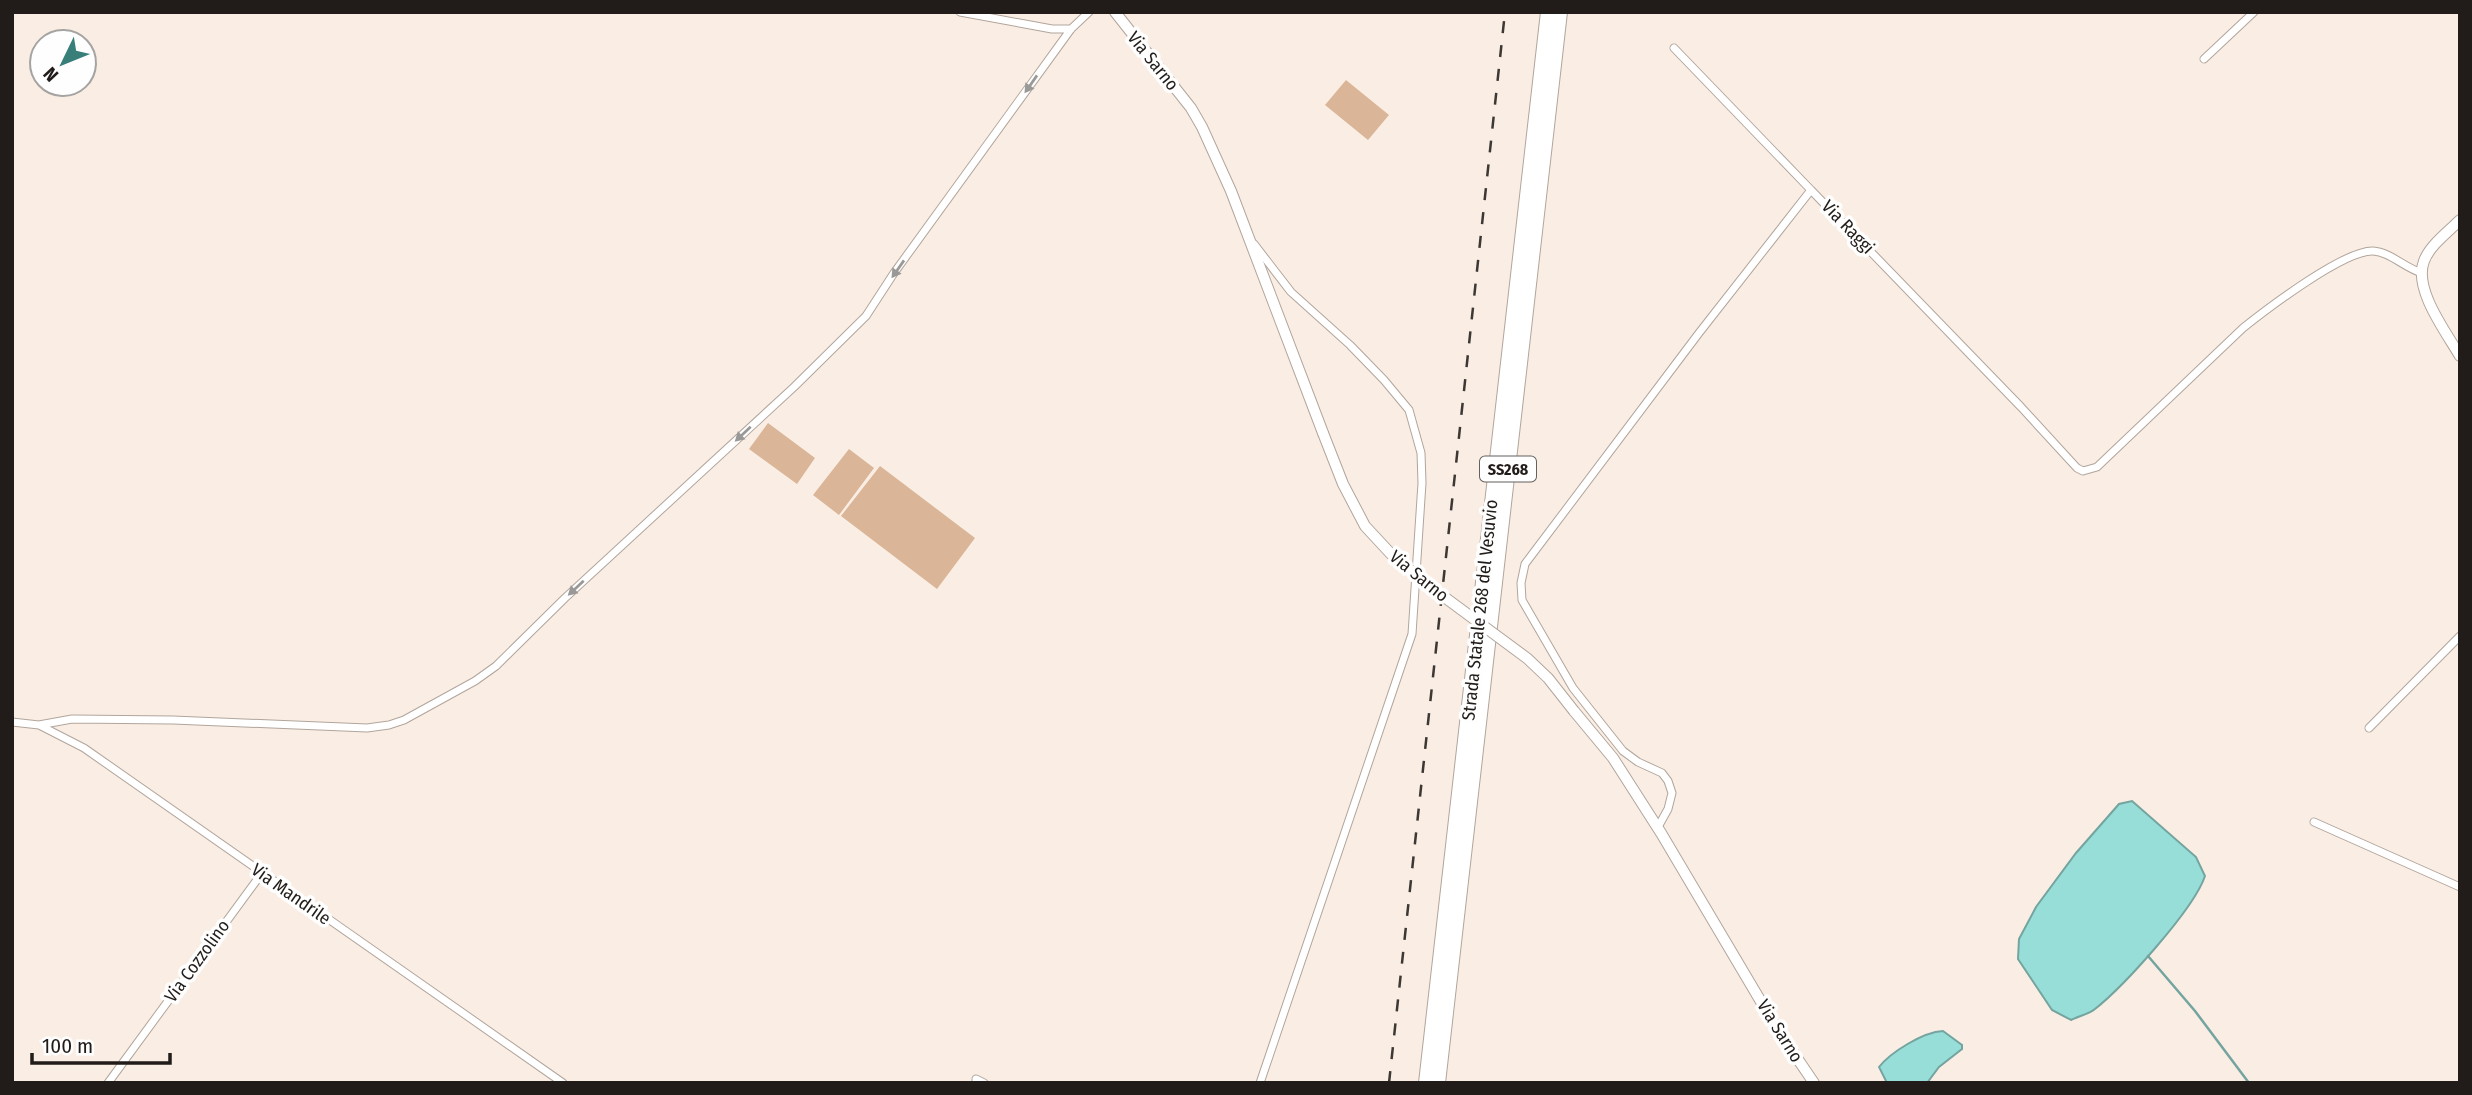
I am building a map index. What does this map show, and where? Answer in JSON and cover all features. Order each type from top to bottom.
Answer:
[{"type":"highway","points":[[1538,90],[1541,12]]},
{"type":"highway","name":"Strada Statale 268 del Vesuvio","points":[[1426,1083],[1548,12]]},
{"type":"highway","name":"Strada Statale 268 del Vesuvio","points":[[1438,1083],[1560,12]]},
{"type":"street","points":[[961,12],[1052,29],[1071,29]]},
{"type":"street","points":[[39,725],[72,719],[367,728],[389,726],[475,681],[496,666],[575,589],[794,387],[866,316],[894,273],[1071,29],[1089,12]]},
{"type":"street","name":"Via Sarno","points":[[1115,12],[1197,117],[1231,191],[1343,484],[1366,526],[1391,554],[1424,582],[1528,659],[1548,678],[1613,758],[1658,827],[1776,1027],[1814,1083]]},
{"type":"street","points":[[2204,59],[2254,12]]},
{"type":"street","points":[[1674,48],[1811,190]]},
{"type":"street","name":"Via Raggi","points":[[1658,827],[1668,809],[1672,793],[1668,781],[1662,773],[1638,762],[1623,751],[1573,688],[1522,600],[1521,583],[1525,564],[1699,333],[1811,190],[2077,468],[2083,471],[2097,467],[2260,315],[2347,257],[2370,251],[2378,252],[2422,273]]},
{"type":"street","points":[[2460,220],[2436,244],[2424,261],[2422,273],[2428,301],[2460,356]]},
{"type":"street","points":[[1247,235],[1291,292],[1350,345],[1409,411],[1421,453],[1422,483],[1412,634],[1260,1083]]},
{"type":"street","points":[[2369,728],[2460,636]]},
{"type":"street","name":"Via Mandrile","points":[[12,722],[39,725],[84,748],[563,1083]]},
{"type":"street","points":[[2314,822],[2460,887]]},
{"type":"street","name":"Via Cozzolino","points":[[108,1083],[262,873]]},
{"type":"street","points":[[976,1083],[976,1079],[984,1083]]},
{"type":"shaded area","points":[[1346,80],[1389,115],[1368,140],[1325,105]]},
{"type":"shaded area","points":[[768,423],[815,458],[797,484],[749,449]]},
{"type":"shaded area","points":[[849,449],[874,468],[839,515],[813,495]]},
{"type":"shaded area","points":[[880,466],[975,538],[937,589],[841,516]]},
{"type":"water","points":[[2132,801],[2196,857],[2205,876],[2173,927],[2140,966],[2095,1009],[2071,1020],[2052,1010],[2018,959],[2019,939],[2036,907],[2076,853],[2119,804]]},
{"type":"water","points":[[1943,1031],[1962,1045],[1962,1049],[1939,1067],[1927,1083],[1887,1083],[1879,1067],[1884,1061],[1917,1039]]},
{"type":"waterway","points":[[2148,956],[2195,1011],[2249,1083]]},
{"type":"railway","points":[[1389,1083],[1505,12]]}]
